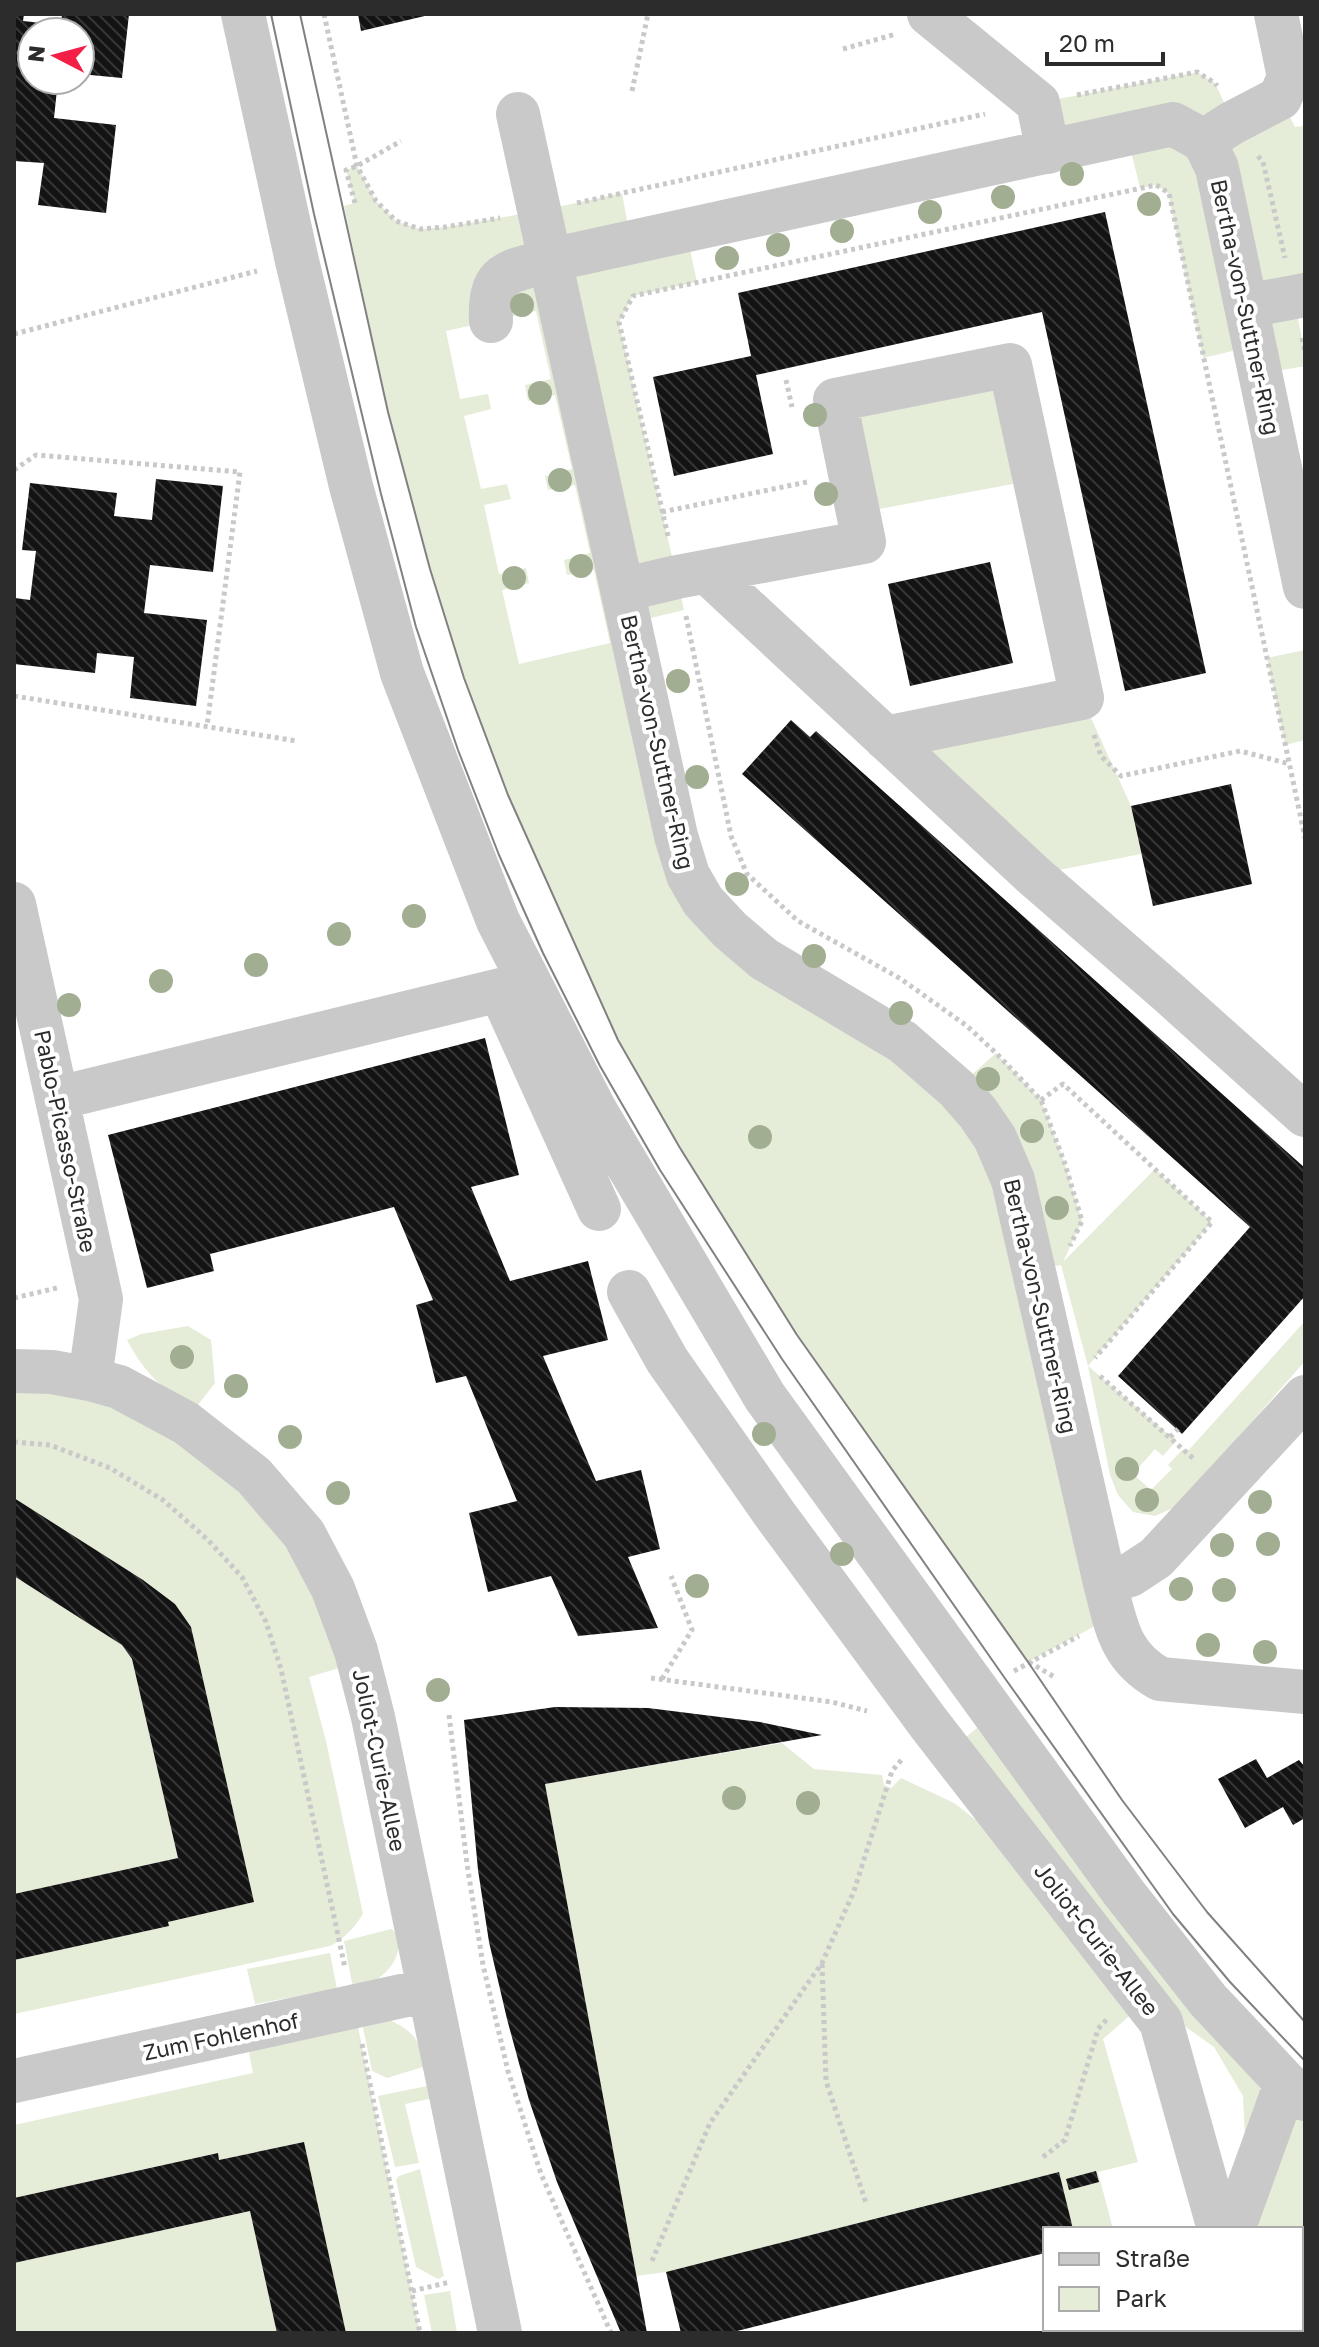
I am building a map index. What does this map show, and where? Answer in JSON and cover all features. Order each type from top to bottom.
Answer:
[{"type":"street","points":[[243,14],[297,261],[351,486],[402,673],[498,921],[595,1110],[775,1410],[1124,1893],[1208,2000],[1296,2091],[1238,2216],[1228,2227]]},
{"type":"street","points":[[929,14],[1038,103],[1048,152]]},
{"type":"street","points":[[491,321],[490,301],[495,284],[506,273],[550,260],[1173,124],[1204,141],[1280,98],[1289,77],[1276,14]]},
{"type":"street","name":"Bertha-von-Suttner-Ring","points":[[518,114],[676,836],[688,875],[703,901],[730,930],[764,959],[903,1042],[957,1089],[995,1138],[1013,1180],[1105,1583],[1126,1650],[1142,1669],[1160,1679],[1305,1692]]},
{"type":"street","name":"Bertha-von-Suttner-Ring","points":[[1204,141],[1217,168],[1305,587]]},
{"type":"street","points":[[1246,306],[1305,295]]},
{"type":"street","points":[[622,590],[864,542],[835,400],[1010,365],[1082,698],[885,738]]},
{"type":"street","points":[[692,575],[885,738],[1033,875],[1305,1115]]},
{"type":"street","name":"Pablo-Picasso-Straße","points":[[14,904],[101,1299],[90,1379]]},
{"type":"street","points":[[58,1098],[500,990],[599,1209]]},
{"type":"street","name":"Joliot-Curie-Allee","points":[[629,1292],[667,1360],[776,1516],[930,1725],[1161,2022],[1218,2227]]},
{"type":"street","name":"Joliot-Curie-Allee","points":[[14,1371],[52,1372],[119,1387],[148,1401],[207,1438],[254,1476],[304,1534],[333,1589],[359,1662],[373,1717],[500,2333]]},
{"type":"street","points":[[1105,1583],[1130,1575],[1156,1558],[1305,1397]]},
{"type":"street","name":"Zum Fohlenhof","points":[[14,2081],[429,1990]]},
{"type":"path","points":[[324,14],[357,166]]},
{"type":"path","points":[[632,91],[648,14]]},
{"type":"path","points":[[355,203],[346,170],[401,141]]},
{"type":"path","points":[[14,334],[297,261]]},
{"type":"path","points":[[786,380],[792,409]]},
{"type":"path","points":[[14,470],[36,455],[240,472],[207,726]]},
{"type":"path","points":[[662,512],[807,482],[804,468]]},
{"type":"path","points":[[692,575],[731,836],[747,874],[798,921],[901,979],[967,1026],[1041,1100],[1082,1221],[1066,1254]]},
{"type":"path","points":[[14,696],[297,741]]},
{"type":"path","points":[[1082,698],[1101,756],[1121,776],[1240,751],[1290,764]]},
{"type":"path","points":[[1041,1100],[1063,1084],[1212,1222],[1098,1355]]},
{"type":"path","points":[[14,1298],[62,1287]]},
{"type":"path","points":[[1100,1376],[1223,1488]]},
{"type":"path","points":[[1170,1437],[1178,1429]]},
{"type":"path","points":[[14,1442],[50,1445],[110,1468],[163,1500],[207,1539],[242,1577],[266,1622],[281,1669],[420,2333]]},
{"type":"path","points":[[662,1679],[692,1630],[671,1576]]},
{"type":"path","points":[[1028,1662],[1056,1678]]},
{"type":"path","points":[[651,1678],[832,1702],[930,1725]]},
{"type":"path","points":[[449,1715],[483,1965],[508,2071],[541,2174],[611,2333]]},
{"type":"path","points":[[652,2261],[710,2123],[822,1963],[854,1891],[892,1771]]},
{"type":"path","points":[[822,1963],[826,2081],[866,2203]]},
{"type":"path","points":[[1043,2157],[1065,2140],[1098,2029],[1133,1986]]},
{"type":"path","points":[[1250,2333],[1287,2331]]},
{"type":"green space","points":[[1197,72],[1215,83],[1233,122],[1280,98],[1295,127],[1305,126],[1305,295],[1294,298],[1302,339],[1305,339],[1305,366],[1260,374],[1253,346],[1203,358],[1168,193],[1156,185],[1140,188],[1127,135],[1048,152],[1038,103]]},
{"type":"green space","points":[[357,166],[376,201],[396,221],[420,229],[539,211],[622,193],[631,243],[686,231],[697,282],[633,296],[619,322],[684,610],[630,623],[688,875],[957,1088],[996,1053],[1041,1100],[1065,1164],[1082,1221],[1063,1262],[1155,1169],[1212,1222],[1088,1366],[1061,1265],[1034,1270],[1095,1626],[1028,1662],[797,1335],[680,1148],[618,1040],[508,795],[464,678],[430,569],[388,412],[344,206],[355,203],[346,170]],"holes":[[[536,311],[551,379],[525,385],[528,401],[555,395],[572,469],[545,476],[548,490],[575,485],[590,553],[564,560],[567,575],[594,570],[610,643],[519,664],[502,590],[529,583],[526,568],[499,574],[484,505],[511,499],[507,484],[481,489],[464,416],[491,409],[488,394],[460,399],[446,331]]]},
{"type":"green space","points":[[1010,365],[1034,480],[858,513],[835,400]]},
{"type":"green space","points":[[1305,650],[1305,740],[1285,745],[1267,658]]},
{"type":"green space","points":[[1082,698],[1131,806],[1141,854],[1033,875],[885,738]]},
{"type":"green space","points":[[1305,1321],[1305,1361],[1175,1507],[1155,1516],[1133,1512],[1118,1495],[1110,1475],[1088,1366],[1176,1441],[1163,1456],[1155,1449],[1133,1474],[1151,1490],[1172,1469],[1168,1465],[1183,1449],[1187,1452]]},
{"type":"green space","points":[[188,1326],[211,1340],[215,1383],[194,1410],[156,1380],[127,1340],[141,1334]]},
{"type":"green space","points":[[14,1371],[52,1372],[239,1463],[359,1662],[309,1677],[363,1914],[349,1932],[330,1946],[14,2014],[14,1960],[169,1926],[168,1922],[254,1902],[191,1627],[175,1604],[14,1498]]},
{"type":"green space","points":[[14,1576],[122,1645],[132,1659],[178,1858],[14,1894]]},
{"type":"green space","points":[[977,1728],[1247,2059],[1264,2096],[1245,2139],[1243,2096],[1214,2047],[1171,2013],[961,1741]]},
{"type":"green space","points":[[782,1743],[814,1769],[882,1775],[884,1785],[891,1788],[901,1778],[954,1803],[999,1838],[1135,2011],[1103,2039],[1138,2162],[1098,2172],[1112,2227],[1072,2227],[1058,2173],[666,2272],[636,2276],[545,1784]]},
{"type":"green space","points":[[391,1929],[398,1934],[399,1944],[394,1961],[376,1980],[360,1989],[352,1983],[344,1941]]},
{"type":"green space","points":[[330,1953],[337,1989],[255,2004],[247,1969]]},
{"type":"green space","points":[[354,2007],[420,2333],[346,2333],[304,2142],[219,2160],[217,2153],[14,2198],[14,2125],[253,2073],[245,2031]]},
{"type":"green space","points":[[383,2017],[412,2035],[426,2066],[387,2078],[372,2071],[362,2023]]},
{"type":"green space","points":[[432,2085],[434,2098],[405,2104],[419,2163],[395,2167],[378,2096]]},
{"type":"green space","points":[[1305,2115],[1305,2333],[1193,2333],[1303,2331],[1303,2227],[1252,2227],[1280,2123]]},
{"type":"green space","points":[[420,2169],[444,2276],[438,2279],[416,2267],[396,2180]]},
{"type":"green space","points":[[250,2211],[277,2333],[14,2333],[14,2263]]},
{"type":"green space","points":[[450,2291],[457,2333],[432,2333],[424,2295]]},
{"type":"building","points":[[14,14],[24,14],[16,16],[16,96],[56,96],[54,118],[116,125],[106,213],[38,205],[44,163],[14,161]]},
{"type":"building","points":[[62,14],[129,14],[122,78],[96,76],[96,16]]},
{"type":"building","points":[[358,14],[429,14],[429,15],[361,31]]},
{"type":"building","points":[[1105,212],[1206,673],[1125,691],[1042,312],[756,375],[773,454],[674,476],[653,377],[751,356],[738,293]]},
{"type":"building","points":[[156,479],[223,486],[213,572],[150,565],[144,613],[207,620],[196,706],[130,698],[134,657],[97,653],[95,673],[14,664],[15,598],[30,600],[36,551],[22,550],[30,483],[117,493],[114,516],[152,520]]},
{"type":"building","points":[[990,562],[1013,663],[910,686],[888,584]]},
{"type":"building","points":[[791,720],[810,737],[816,731],[1305,1168],[1305,1296],[1182,1434],[1118,1376],[1250,1227],[742,774]]},
{"type":"building","points":[[1231,784],[1252,884],[1153,906],[1131,806]]},
{"type":"building","points":[[485,1038],[519,1175],[471,1187],[510,1281],[588,1261],[608,1340],[543,1356],[596,1481],[641,1470],[660,1549],[628,1557],[658,1628],[578,1636],[551,1576],[488,1592],[469,1513],[517,1501],[466,1376],[436,1383],[416,1305],[433,1300],[394,1207],[210,1254],[214,1271],[147,1288],[108,1135]]},
{"type":"building","points":[[14,1498],[143,1580],[175,1604],[191,1627],[254,1902],[168,1922],[169,1926],[14,1960],[14,1894],[178,1858],[132,1659],[122,1645],[14,1576]]},
{"type":"building","points":[[555,1707],[648,1708],[760,1722],[822,1735],[545,1784],[647,2333],[621,2333],[557,2182],[529,2100],[507,2019],[489,1942],[478,1870],[464,1720]]},
{"type":"building","points":[[1256,1759],[1267,1778],[1299,1760],[1305,1767],[1305,1818],[1293,1825],[1283,1807],[1245,1828],[1218,1779]]},
{"type":"building","points":[[304,2142],[346,2333],[277,2333],[250,2211],[14,2263],[14,2198],[218,2153],[219,2160]]},
{"type":"building","points":[[1096,2171],[1099,2182],[1069,2190],[1066,2179]]},
{"type":"building","points":[[1059,2172],[1073,2227],[1043,2227],[1043,2254],[729,2333],[681,2333],[666,2272]]},
{"type":"tram line","points":[[271,14],[314,214],[416,627],[458,750],[499,855],[543,953],[600,1066],[660,1170],[782,1359],[1004,1677],[1173,1914],[1230,1982],[1305,2061]]},
{"type":"tram line","points":[[300,14],[388,412],[430,569],[464,678],[508,795],[618,1040],[680,1148],[797,1335],[1122,1800],[1207,1912],[1305,2022]]}]
